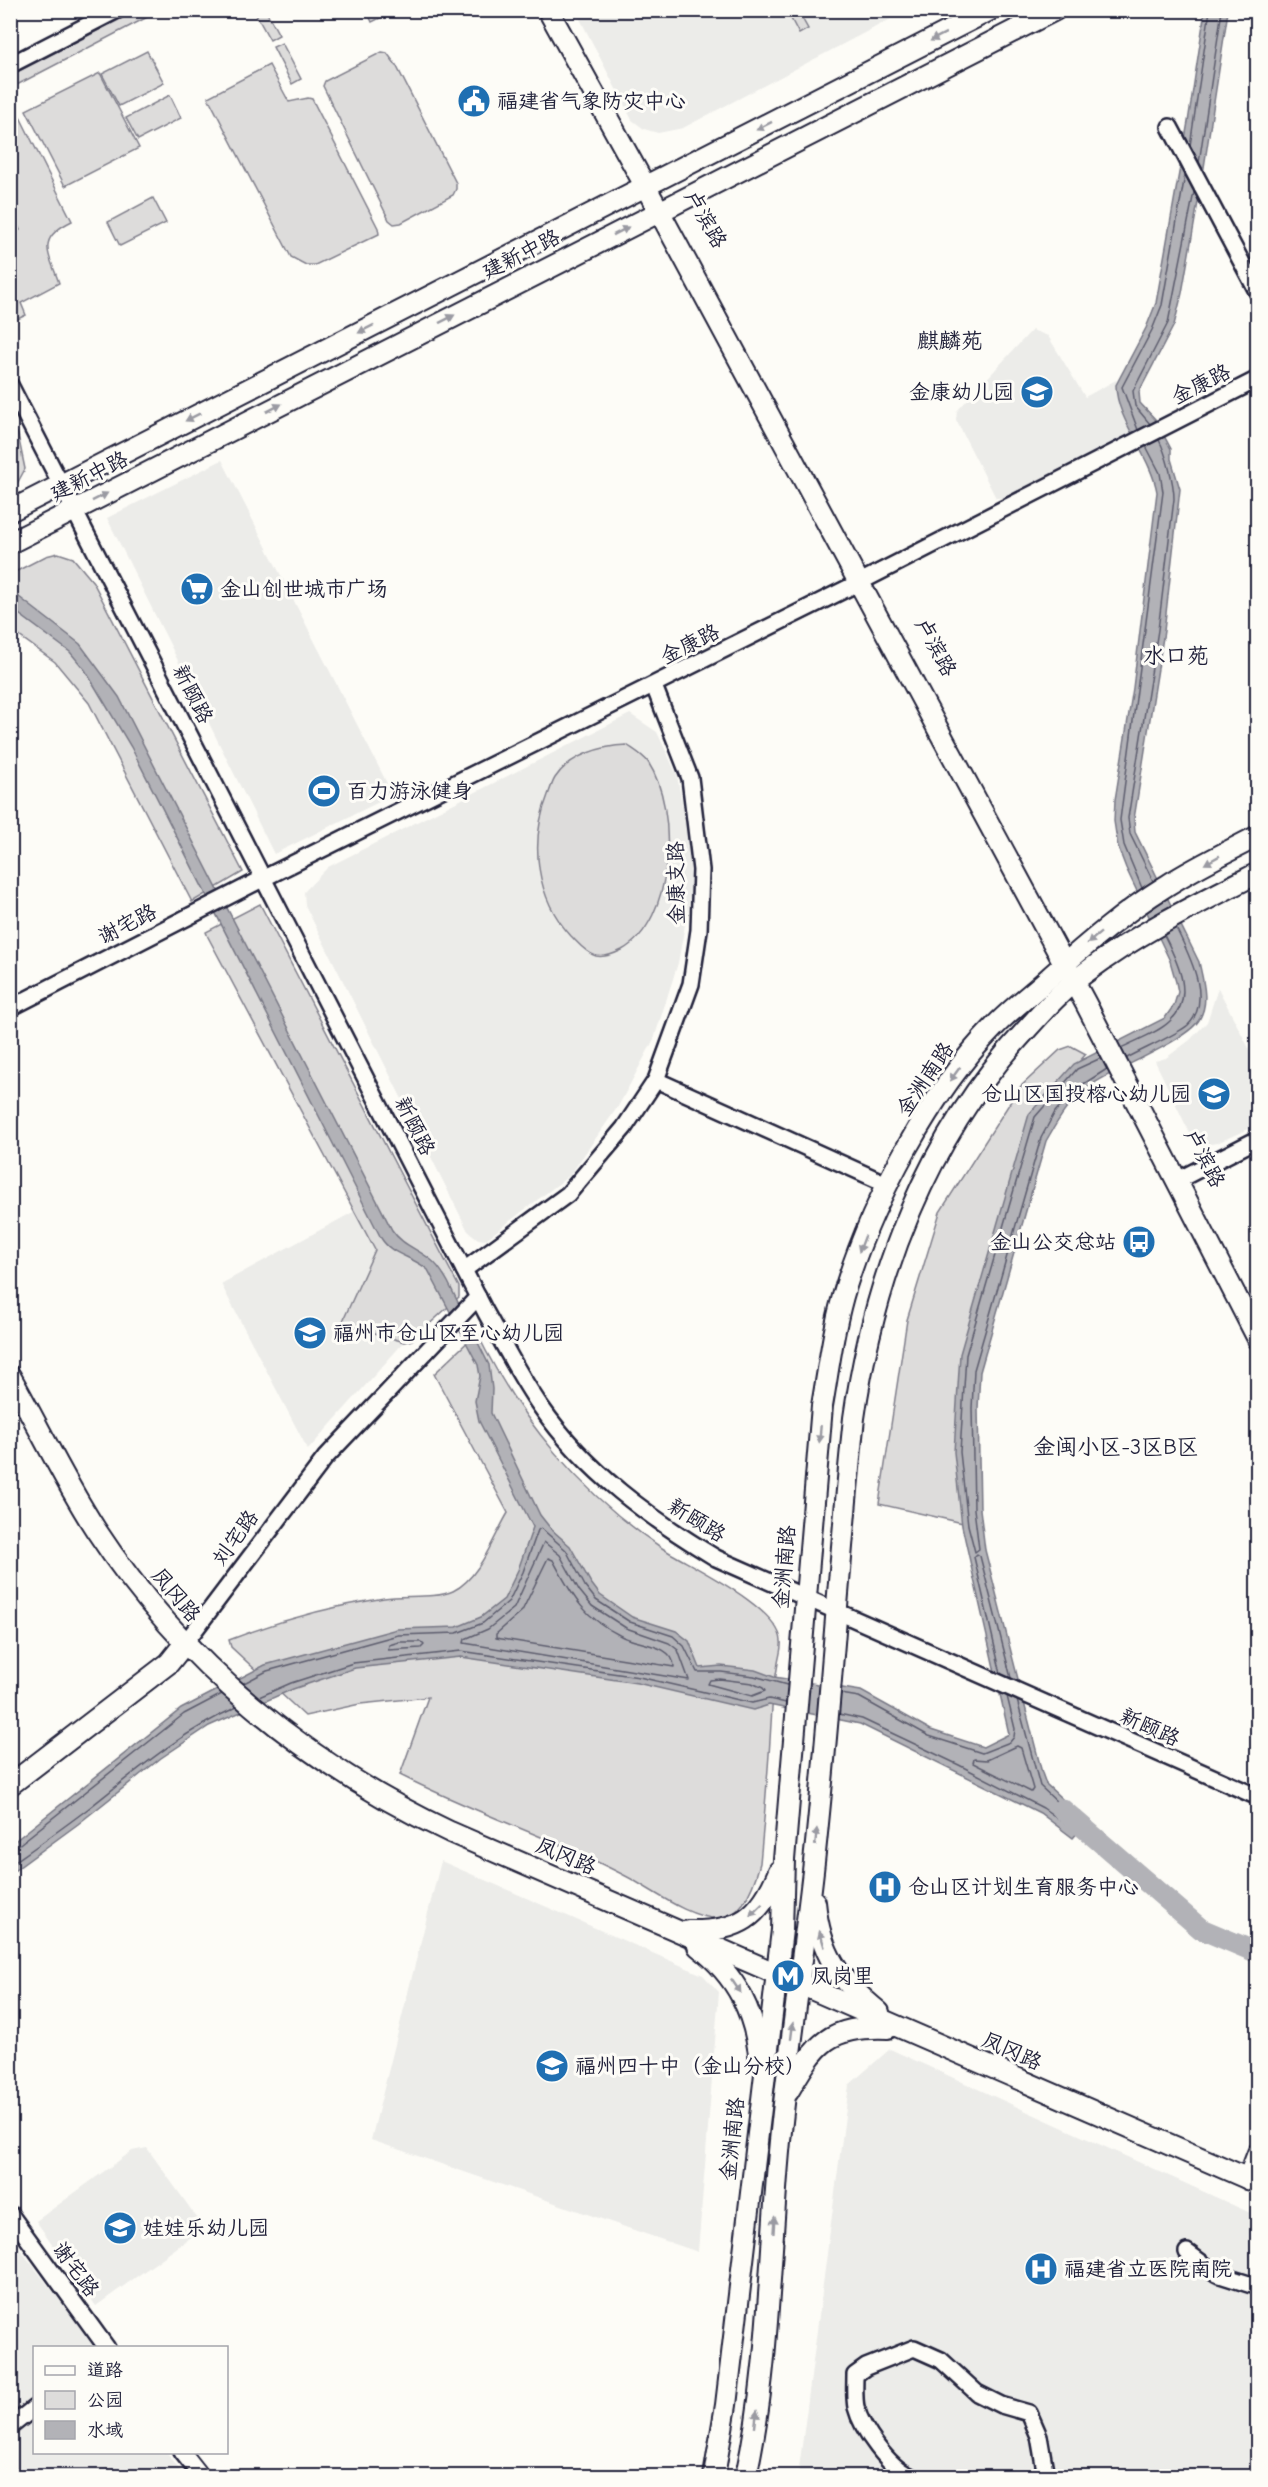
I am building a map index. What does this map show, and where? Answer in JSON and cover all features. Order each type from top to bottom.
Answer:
[{"type":"main road","points":[[548,10],[651,183]]},
{"type":"main road","name":"卢滨路","points":[[563,10],[651,183],[1069,959],[1182,1178],[1257,1312]]},
{"type":"main road","name":"建新中路","points":[[10,511],[990,10]]},
{"type":"main road","name":"建新中路","points":[[10,543],[1055,10]]},
{"type":"main road","name":"金洲南路","points":[[714,2476],[726,2405],[782,1930],[784,1860],[822,1406],[834,1336],[846,1286],[871,1221],[928,1115],[968,1057],[994,1026],[1069,959],[1141,902],[1167,885],[1257,836]]},
{"type":"main road","points":[[746,2476],[767,2325],[784,2098],[812,1873],[851,1450],[863,1358],[878,1299],[897,1242],[939,1152],[966,1104],[1005,1053],[1041,1013],[1079,978],[1182,912],[1257,873]]},
{"type":"main road","points":[[1182,1178],[1257,1339]]},
{"type":"main road","name":"凤冈路","points":[[10,1376],[96,1530],[133,1581],[185,1643],[224,1681],[289,1737],[340,1773],[422,1818],[900,2029],[1253,2181]]},
{"type":"main road","name":"刘宅路","points":[[10,1785],[169,1663],[185,1643]]},
{"type":"main road","points":[[680,1931],[707,1932],[745,1920],[758,1910],[769,1896],[784,1860]]},
{"type":"main road","points":[[812,1873],[817,1921],[829,1958],[854,1992],[900,2029]]},
{"type":"main road","points":[[680,1931],[724,1970],[746,2000],[758,2046],[762,2088]]},
{"type":"main road","points":[[784,2098],[813,2053],[831,2036],[862,2027],[900,2029]]},
{"type":"main road","points":[[1253,2181],[1257,2153]]},
{"type":"street","points":[[10,65],[117,10]]},
{"type":"street","points":[[1170,127],[1257,293]]},
{"type":"street","name":"金康路","points":[[264,878],[865,580],[1257,379]]},
{"type":"street","name":"新颐路","points":[[10,386],[516,1369],[543,1410],[582,1456],[612,1485],[658,1521],[716,1558],[1257,1797]]},
{"type":"street","name":"金康支路","points":[[464,1270],[568,1194],[624,1128],[656,1080],[691,984],[699,930],[701,870],[690,778],[654,686]]},
{"type":"street","name":"谢宅路","points":[[10,1008],[264,878]]},
{"type":"street","points":[[656,1080],[889,1185]]},
{"type":"street","points":[[1182,1178],[1257,1139]]},
{"type":"street","name":"刘宅路","points":[[185,1643],[302,1486],[478,1297]]},
{"type":"street","name":"谢宅路","points":[[10,2214],[106,2346]]},
{"type":"street","points":[[1187,2252],[1217,2274],[1257,2287]]},
{"type":"street","points":[[910,2476],[903,2474],[878,2447],[862,2424],[856,2407],[855,2374],[866,2367],[914,2348],[941,2360],[977,2393],[1001,2405],[1029,2413],[1039,2436],[1046,2476]]},
{"type":"street","points":[[10,2427],[33,2409]]},
{"type":"street","points":[[184,2454],[201,2476]]},
{"type":"shaded area","points":[[576,11],[906,11],[683,128],[658,133],[644,129],[632,120]]},
{"type":"shaded area","points":[[1032,330],[1048,336],[1085,397],[1116,380],[1130,433],[1005,498],[996,498],[956,420],[957,411]]},
{"type":"shaded area","points":[[222,460],[393,795],[274,854],[107,518]]},
{"type":"shaded area","points":[[630,714],[657,732],[677,775],[688,836],[692,887],[678,963],[654,1039],[619,1105],[570,1175],[485,1240],[478,1239],[468,1231],[305,905],[304,892],[328,867]]},
{"type":"shaded area","name":"仓山区国投榕心幼儿园","points":[[1218,988],[1257,1064],[1257,1125],[1217,1143],[1203,1145],[1192,1138],[1155,1061],[1166,1058],[1190,1040],[1207,1022]]},
{"type":"shaded area","name":"福州市仓山区至心幼儿园","points":[[355,1211],[375,1250],[343,1322],[404,1342],[308,1450],[221,1284]]},
{"type":"shaded area","name":"福州四十中（金山分校）","points":[[441,1861],[703,1975],[719,1992],[698,2252],[371,2140]]},
{"type":"shaded area","name":"福建省立医院南院","points":[[890,2049],[1257,2216],[1257,2476],[798,2476],[849,2085]]},
{"type":"shaded area","name":"娃娃乐幼儿园","points":[[147,2148],[200,2222],[197,2233],[96,2306],[36,2221],[132,2151]]},
{"type":"shaded area","points":[[10,2236],[95,2346],[33,2346],[33,2404],[10,2422]]},
{"type":"shaded area","points":[[33,2414],[33,2454],[168,2454],[184,2476],[11,2476],[10,2432]]},
{"type":"green space","points":[[136,11],[159,11],[11,88],[11,75]]},
{"type":"green space","points":[[254,11],[266,11],[279,35],[270,40]]},
{"type":"green space","points":[[367,11],[394,11],[372,22]]},
{"type":"green space","points":[[787,11],[798,11],[808,29],[799,34]]},
{"type":"green space","points":[[282,43],[301,79],[292,84],[273,47]]},
{"type":"green space","points":[[147,51],[164,83],[119,106],[102,74]]},
{"type":"green space","points":[[382,52],[387,53],[396,65],[456,183],[453,195],[401,223],[394,224],[389,220],[323,86],[325,81]]},
{"type":"green space","points":[[269,65],[289,102],[312,99],[378,228],[379,234],[315,265],[306,265],[291,257],[208,97]]},
{"type":"green space","points":[[100,73],[139,148],[65,186],[26,110]]},
{"type":"green space","points":[[170,95],[181,118],[138,140],[126,118]]},
{"type":"green space","points":[[11,99],[72,221],[53,234],[49,241],[49,255],[59,283],[21,303],[26,315],[11,322],[11,235],[20,230],[11,211]]},
{"type":"green space","points":[[153,198],[166,223],[120,246],[108,222]]},
{"type":"green space","points":[[11,420],[18,435],[25,469],[11,495]]},
{"type":"green space","points":[[58,553],[73,558],[93,582],[243,872],[192,902],[89,703],[55,662],[11,630],[11,574],[46,556]]},
{"type":"green space","points":[[627,745],[646,759],[658,782],[667,834],[662,890],[653,915],[640,936],[622,950],[609,955],[592,955],[571,936],[559,921],[543,887],[538,851],[542,813],[554,780],[569,763],[587,753],[607,747]]},
{"type":"green space","points":[[260,904],[459,1287],[459,1297],[412,1340],[404,1342],[342,1323],[375,1250],[206,932]]},
{"type":"green space","points":[[1071,1046],[1086,1054],[1032,1116],[988,1276],[963,1523],[879,1504],[907,1320],[940,1212],[1020,1087],[1060,1050]]},
{"type":"green space","points":[[477,1333],[493,1365],[533,1425],[580,1480],[633,1527],[662,1548],[750,1601],[766,1615],[776,1628],[781,1646],[773,1697],[760,1863],[747,1897],[736,1912],[728,1916],[720,1918],[698,1915],[598,1862],[443,1796],[400,1775],[428,1697],[360,1704],[305,1716],[231,1647],[229,1640],[286,1620],[325,1610],[384,1598],[429,1596],[453,1591],[463,1585],[479,1567],[508,1513],[434,1374]]},
{"type":"water","points":[[1205,11],[1228,11],[1203,174],[1182,293],[1174,325],[1139,392],[1140,403],[1155,419],[1171,449],[1171,459],[1180,489],[1164,631],[1134,819],[1135,832],[1199,962],[1205,991],[1204,1006],[1199,1020],[1192,1028],[1166,1045],[1093,1084],[1072,1102],[1056,1124],[1046,1141],[980,1372],[978,1408],[980,1509],[985,1550],[1046,1784],[1087,1822],[1073,1838],[1040,1813],[860,1724],[769,1705],[753,1710],[637,1683],[461,1657],[355,1668],[293,1689],[209,1726],[161,1758],[78,1824],[11,1873],[11,1844],[181,1709],[265,1665],[397,1629],[457,1627],[481,1617],[504,1599],[518,1570],[533,1527],[479,1421],[475,1401],[480,1376],[478,1365],[428,1270],[391,1249],[381,1238],[131,747],[85,670],[70,652],[11,608],[10,590],[80,644],[119,697],[392,1230],[405,1243],[433,1261],[448,1282],[489,1365],[492,1389],[491,1413],[540,1515],[551,1529],[570,1546],[600,1595],[632,1617],[676,1631],[689,1641],[700,1668],[721,1666],[755,1670],[774,1677],[861,1691],[931,1730],[983,1747],[1009,1734],[962,1526],[954,1452],[960,1354],[1029,1114],[1074,1064],[1165,1018],[1174,1005],[1178,992],[1170,961],[1118,847],[1114,821],[1157,492],[1148,465],[1127,425],[1116,385],[1146,328],[1156,303]]},
{"type":"waterway","points":[[1062,1809],[1201,1929],[1258,1953]]},
{"type":"place","name":"福建省气象防灾中心","points":[[474,101]]},
{"type":"place","name":"金康幼儿园","points":[[1037,392]]},
{"type":"place","name":"金山创世城市广场","points":[[197,589]]},
{"type":"place","name":"百力游泳健身","points":[[324,791]]},
{"type":"place","name":"仓山区国投榕心幼儿园","points":[[1214,1094]]},
{"type":"place","name":"金山公交总站","points":[[1139,1242]]},
{"type":"place","name":"福州市仓山区至心幼儿园","points":[[310,1333]]},
{"type":"place","name":"仓山区计划生育服务中心","points":[[885,1887]]},
{"type":"place","name":"凤岗里","points":[[788,1976]]},
{"type":"place","name":"福州四十中（金山分校）","points":[[552,2066]]},
{"type":"place","name":"娃娃乐幼儿园","points":[[120,2228]]},
{"type":"place","name":"福建省立医院南院","points":[[1041,2269]]},
{"type":"district","name":"麒麟苑","points":[[950,340]]},
{"type":"district","name":"水口苑","points":[[1176,655]]},
{"type":"district","name":"金闽小区-3区B区","points":[[1116,1446]]}]
